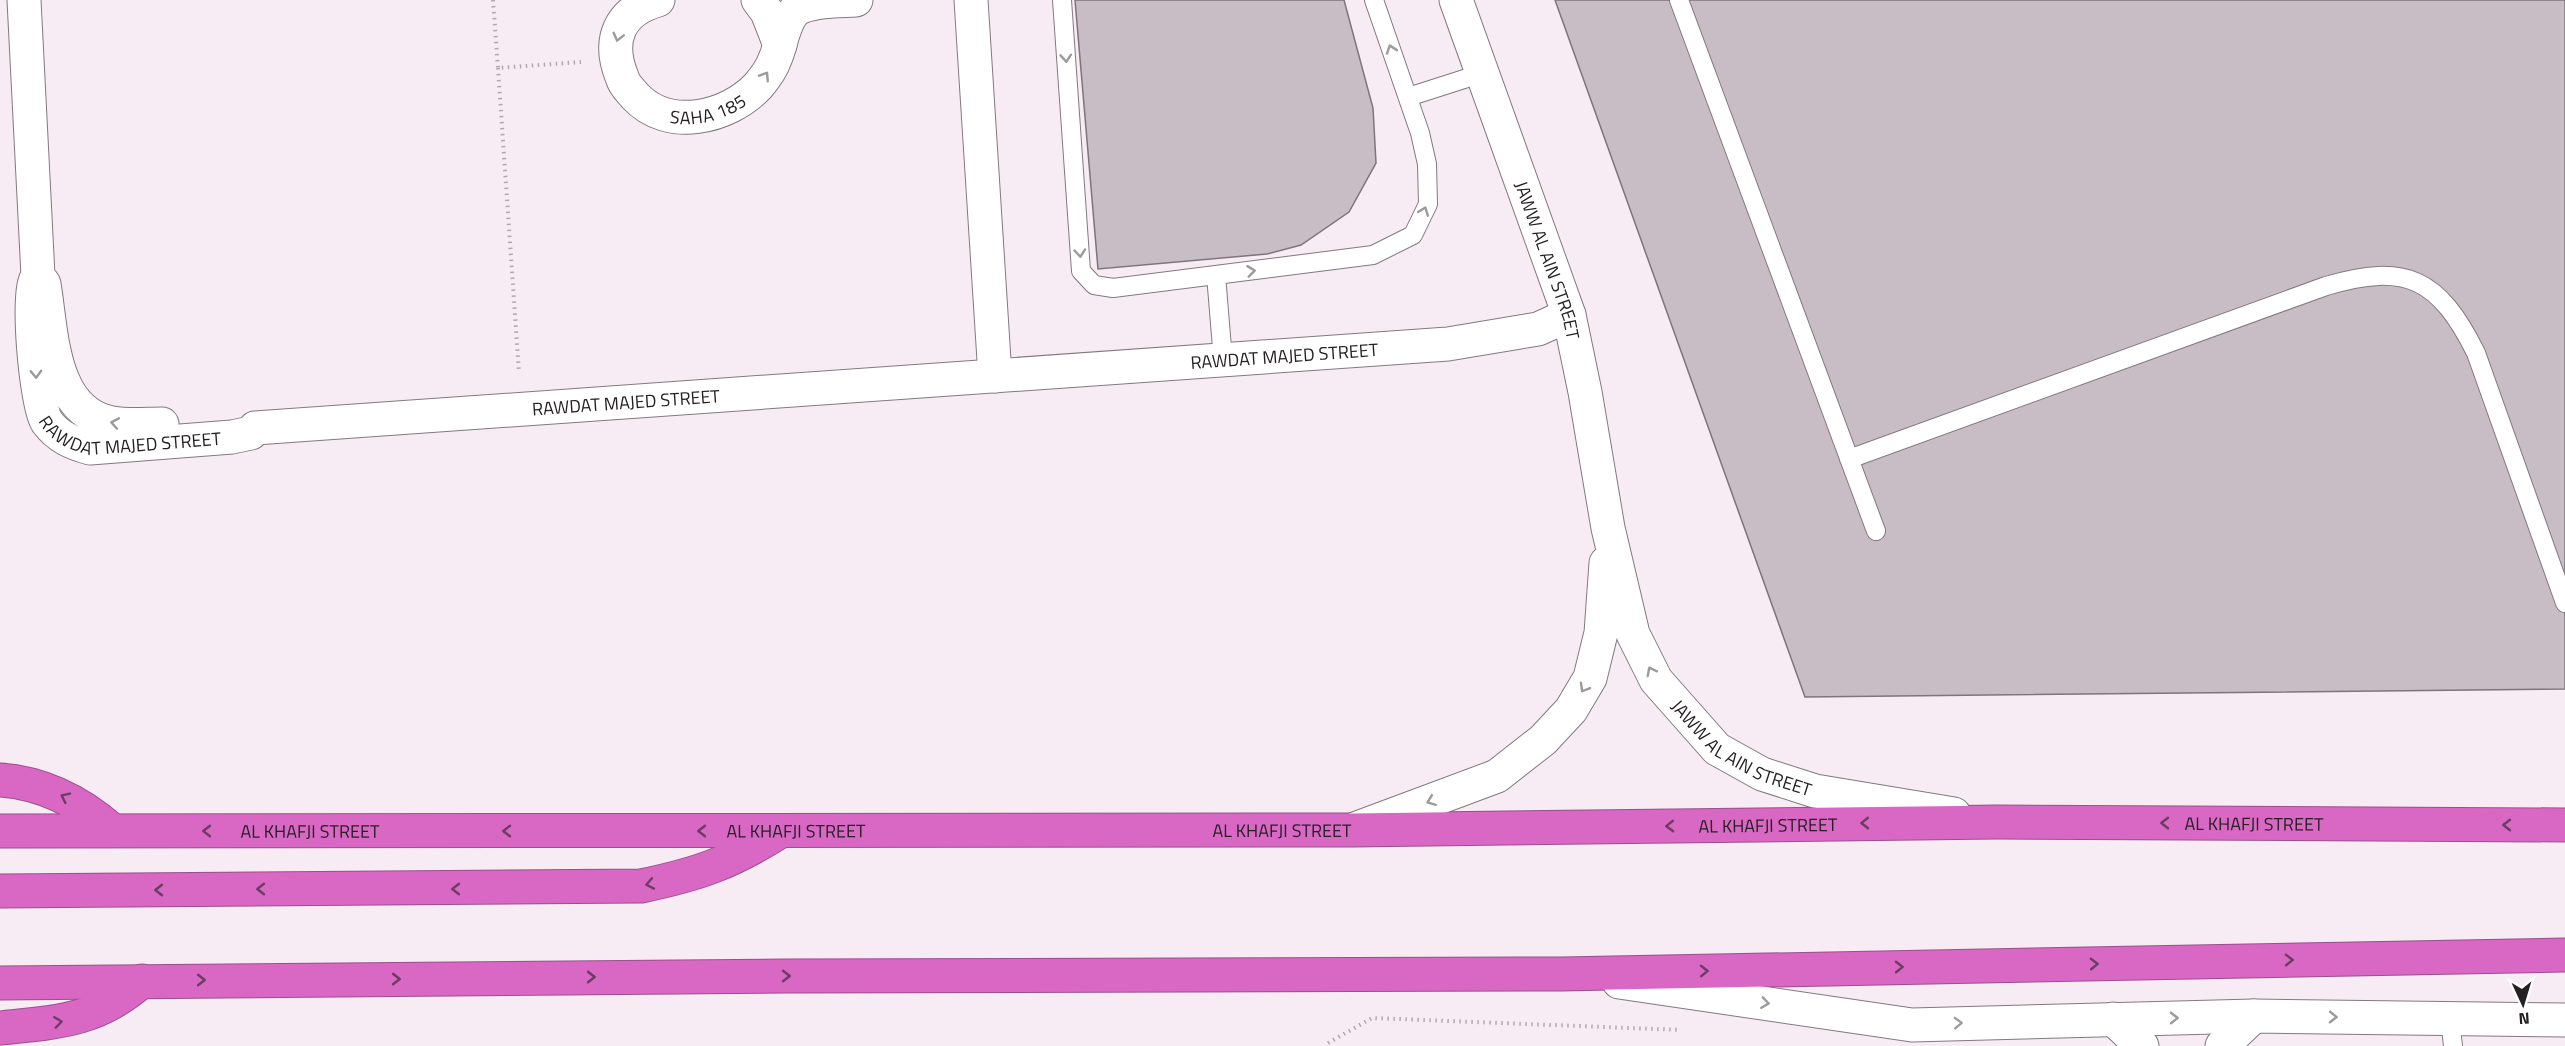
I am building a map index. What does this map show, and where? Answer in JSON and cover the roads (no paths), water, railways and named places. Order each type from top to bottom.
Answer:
[{"type":"highway","points":[[0,780],[28,784],[52,791],[94,814],[112,830]]},
{"type":"highway","name":"AL KHAFJI STREET","points":[[0,831],[1352,830],[1997,822],[2565,825]]},
{"type":"highway","points":[[0,891],[641,886],[691,876],[738,858],[781,831]]},
{"type":"highway","points":[[0,983],[1561,974],[2565,955]]},
{"type":"highway","points":[[0,1028],[64,1022],[86,1016],[106,1008],[142,981]]},
{"type":"street","name":"RAWDAT MAJED STREET","points":[[24,0],[38,276],[44,284],[62,378],[68,393],[94,417],[110,423],[129,425],[241,421],[250,423],[255,428],[1223,360],[1469,341],[1538,329],[1569,315]]},
{"type":"street","name":"SAHA 185","points":[[658,0],[632,10],[621,25],[615,59],[623,82],[643,104],[669,115],[698,117],[742,102],[760,84],[775,60],[789,19],[797,10],[821,2],[855,0]]},
{"type":"street","points":[[758,0],[767,12],[780,45]]},
{"type":"street","points":[[971,0],[995,376]]},
{"type":"street","name":"JAWW AL AIN STREET","points":[[1456,0],[1569,315],[1585,392],[1608,528],[1633,634],[1656,680],[1717,749],[1762,774],[1815,790],[1997,822]]},
{"type":"street","name":"JAWW AL AIN STREET","points":[[1352,830],[1497,776],[1543,740],[1571,710],[1590,678],[1601,633],[1608,528]]},
{"type":"street","points":[[1561,974],[1912,1025],[2254,1016],[2451,1032],[2565,1020]]},
{"type":"street","points":[[2222,1046],[2254,1016]]},
{"type":"street","points":[[2113,1019],[2142,1046]]},
{"type":"lane","points":[[1062,0],[1081,271],[1094,285],[1113,288],[1374,255],[1413,235],[1428,204],[1427,164],[1408,97],[1374,0]]},
{"type":"lane","points":[[1679,0],[1876,531]]},
{"type":"lane","points":[[1408,97],[1483,73]]},
{"type":"lane","points":[[1216,275],[1223,360]]},
{"type":"lane","points":[[1849,459],[2326,286],[2360,276],[2402,277],[2433,290],[2459,319],[2476,353],[2565,603]]}]
